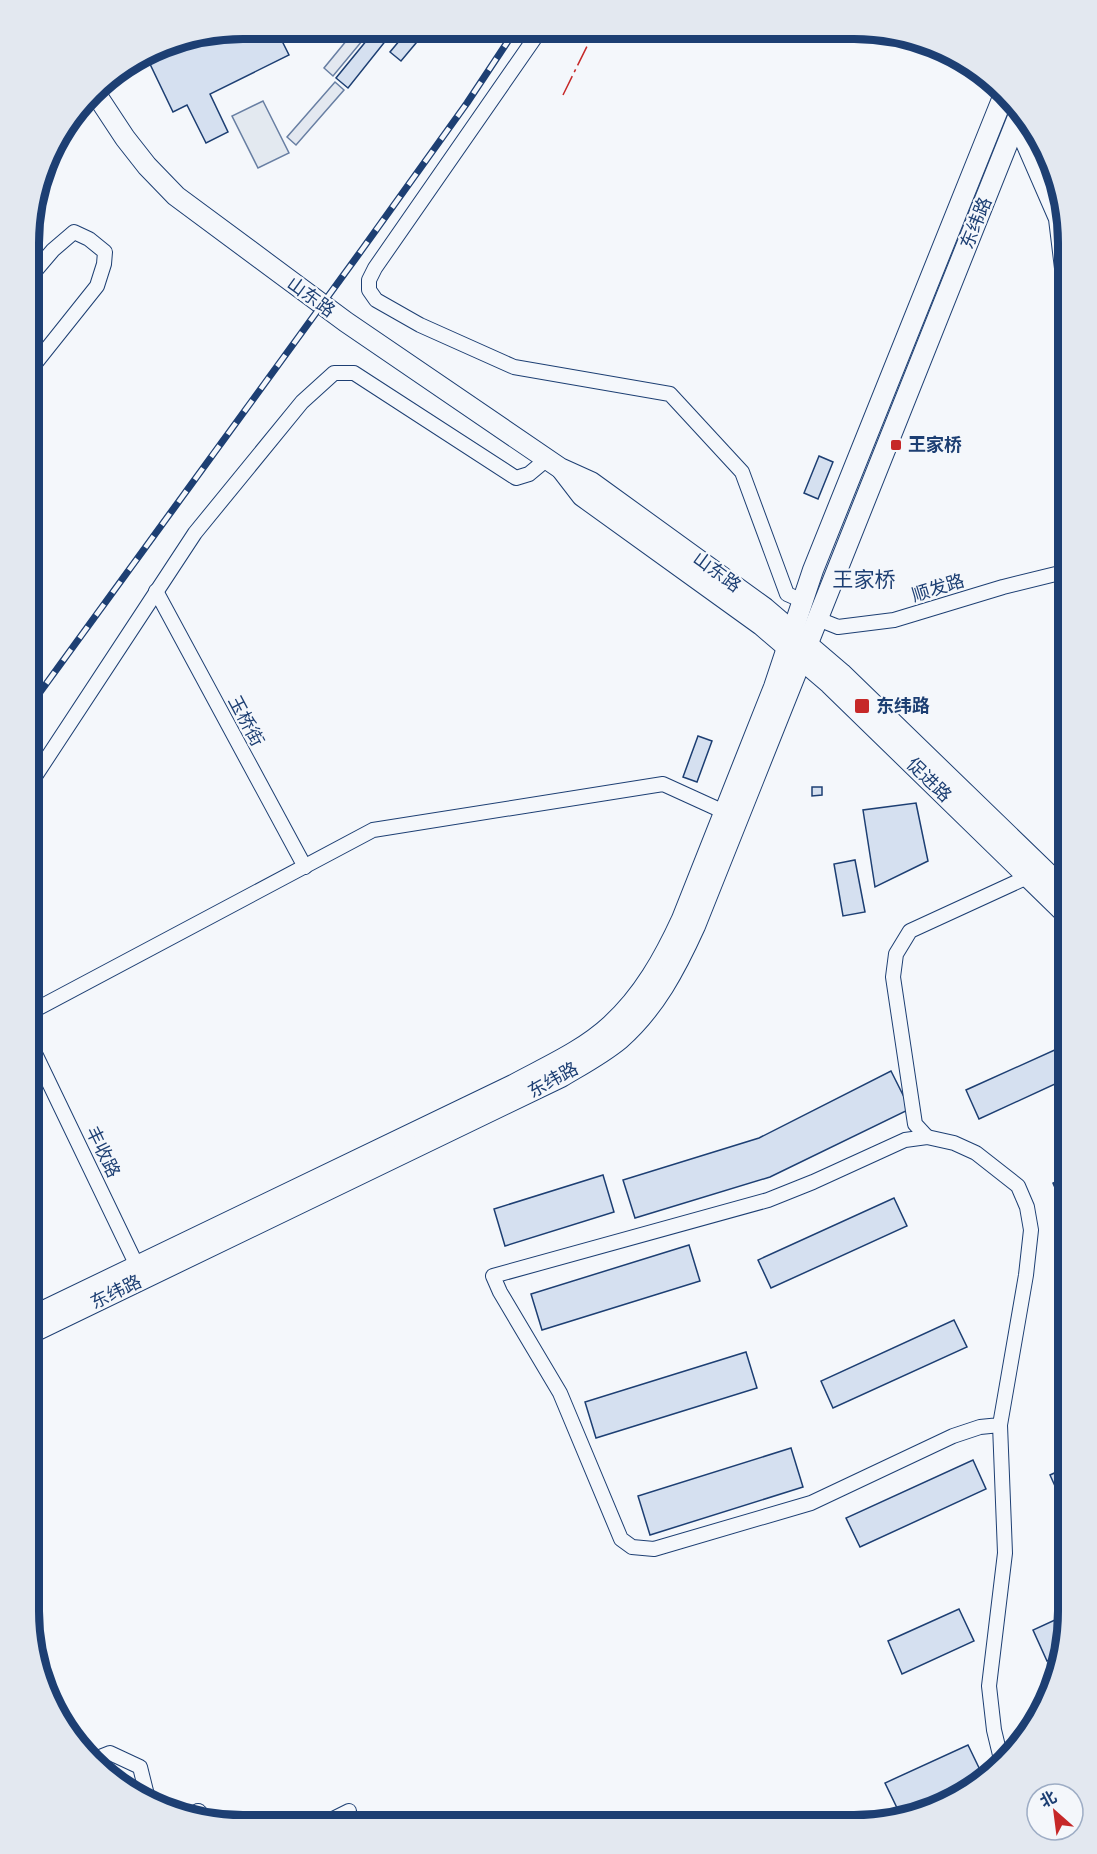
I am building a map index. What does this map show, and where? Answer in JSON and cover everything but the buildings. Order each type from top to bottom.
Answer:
[{"type":"main road","name":"山东路","points":[[99,99],[147,166],[176,196],[346,322],[554,464],[591,482],[757,601],[797,646]]},
{"type":"main road","name":"东纬路","points":[[797,646],[803,601],[813,570],[1001,102]]},
{"type":"main road","name":"东纬路","points":[[39,1328],[140,1272],[513,1085],[585,1045],[611,1025],[633,1003],[667,951],[731,815],[774,687],[797,646],[818,619],[1017,121]]},
{"type":"main road","name":"促进路","points":[[797,646],[841,673],[1036,874],[1058,893]]},
{"type":"main road","name":"东纬路","points":[[39,1313],[140,1272]]},
{"type":"street","points":[[534,39],[375,268],[369,280],[369,290],[376,300],[420,325],[514,367],[670,394],[742,472],[787,594],[803,601]]},
{"type":"street","points":[[1017,121],[1057,224]]},
{"type":"street","points":[[39,266],[53,250],[74,232],[105,252],[97,286],[39,359]]},
{"type":"street","points":[[39,770],[195,533],[295,410],[334,373],[354,373],[516,478],[554,464]]},
{"type":"street","name":"顺发路","points":[[818,619],[838,627],[894,620],[1003,587],[1058,573]]},
{"type":"street","name":"玉桥街","points":[[156,591],[305,867]]},
{"type":"street","points":[[39,1008],[373,830],[663,784],[731,815]]},
{"type":"street","points":[[927,1137],[915,1124],[893,977],[896,954],[910,931],[1036,874]]},
{"type":"street","name":"丰收路","points":[[39,1062],[140,1272]]},
{"type":"street","points":[[999,1753],[993,1730],[988,1686],[1005,1553],[1000,1425],[1026,1275],[1031,1230],[1027,1208],[1018,1186],[985,1159],[954,1143],[927,1137],[904,1140],[768,1200],[493,1276],[500,1292],[560,1393],[621,1539],[632,1547],[654,1549],[811,1503],[953,1436],[980,1427],[1000,1425]]},
{"type":"street","points":[[101,1757],[110,1753],[140,1767],[146,1790]]},
{"type":"street","points":[[341,1815],[349,1811]]},
{"type":"shaded area","points":[[348,39],[364,39],[333,76],[324,68]]},
{"type":"shaded area","points":[[335,82],[344,90],[296,145],[287,137]]},
{"type":"shaded area","points":[[263,101],[289,153],[258,168],[232,116]]},
{"type":"railway","points":[[39,694],[361,251],[467,103],[509,39]]},
{"type":"power","points":[[563,95],[591,39]]},
{"type":"place","name":"王家桥","points":[[896,445]]},
{"type":"place","name":"东纬路","points":[[862,706]]},
{"type":"district","name":"王家桥","points":[[864,580]]}]
